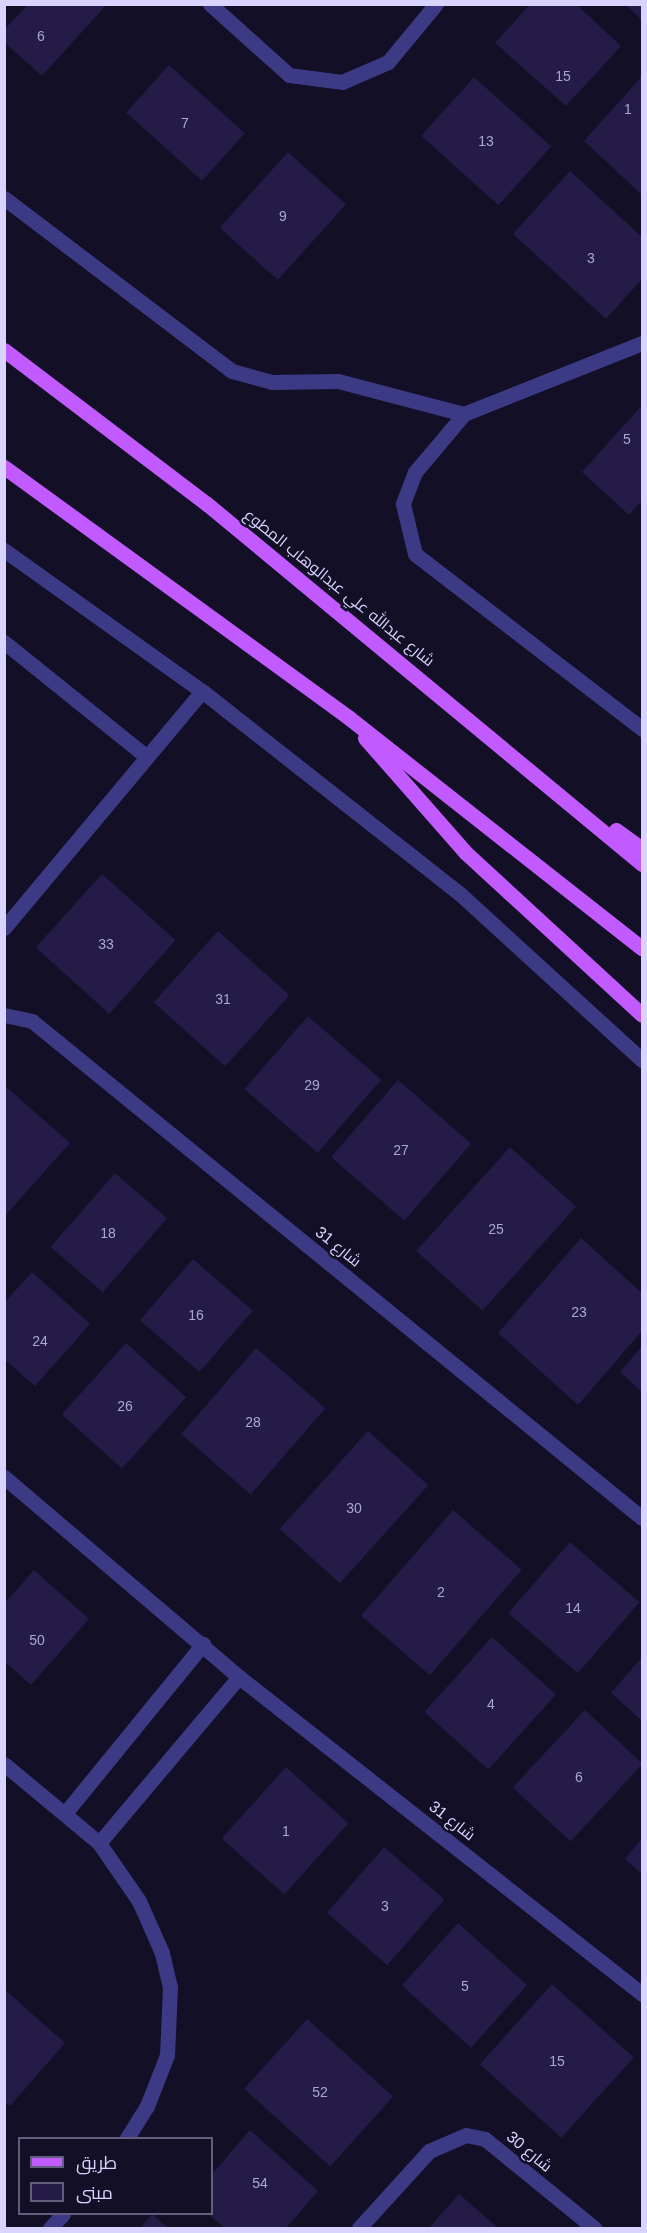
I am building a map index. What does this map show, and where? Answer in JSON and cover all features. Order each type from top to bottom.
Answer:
[{"type":"main road","name":"شارع عبدالله علي عبدالوهاب المطوع","points":[[4,350],[207,504],[536,772],[642,864]]},
{"type":"main road","points":[[4,467],[348,717],[642,948]]},
{"type":"main road","points":[[348,717],[458,845],[642,1015]]},
{"type":"main road","points":[[536,772],[642,849]]},
{"type":"street","points":[[210,4],[289,75],[342,82],[388,62],[436,4]]},
{"type":"street","points":[[4,198],[232,371],[272,382],[338,381],[464,414]]},
{"type":"street","points":[[642,343],[464,414],[415,472],[403,504],[415,554],[642,729]]},
{"type":"street","points":[[4,550],[202,691],[459,893],[642,1060]]},
{"type":"street","points":[[4,642],[146,756]]},
{"type":"street","points":[[4,928],[202,691]]},
{"type":"street","name":"شارع 31","points":[[4,1015],[32,1021],[642,1518]]},
{"type":"street","name":"شارع 31","points":[[4,1477],[239,1677],[642,1994]]},
{"type":"street","points":[[66,1812],[203,1644]]},
{"type":"street","points":[[99,1843],[239,1677]]},
{"type":"street","points":[[4,1764],[66,1812],[99,1843],[140,1901],[162,1953],[170,1988],[167,2055],[147,2106],[127,2137]]},
{"type":"street","name":"شارع 30","points":[[359,2229],[429,2151],[466,2135],[485,2139],[594,2229]]},
{"type":"street","points":[[50,2229],[62,2215]]},
{"type":"building","points":[[28,4],[107,4],[42,76],[4,42],[4,30]]},
{"type":"building","points":[[530,4],[576,4],[621,46],[566,106],[495,43]]},
{"type":"building","points":[[625,4],[642,4],[642,20]]},
{"type":"building","points":[[169,65],[245,133],[202,181],[126,113]]},
{"type":"building","points":[[642,76],[642,195],[584,141]]},
{"type":"building","points":[[474,77],[551,147],[498,205],[421,136]]},
{"type":"building","points":[[288,152],[346,204],[278,280],[220,228]]},
{"type":"building","points":[[570,171],[642,237],[642,279],[606,319],[513,234]]},
{"type":"building","points":[[642,405],[642,501],[629,515],[582,472]]},
{"type":"building","points":[[102,874],[176,940],[109,1014],[36,948]]},
{"type":"building","points":[[218,931],[289,995],[225,1067],[154,1002]]},
{"type":"building","points":[[308,1016],[381,1080],[318,1153],[244,1089]]},
{"type":"building","points":[[398,1080],[471,1144],[404,1221],[331,1157]]},
{"type":"building","points":[[4,1085],[70,1143],[4,1217]]},
{"type":"building","points":[[510,1147],[576,1207],[482,1311],[416,1251]]},
{"type":"building","points":[[115,1173],[167,1218],[103,1292],[51,1247]]},
{"type":"building","points":[[581,1238],[642,1293],[642,1331],[578,1405],[498,1333]]},
{"type":"building","points":[[193,1259],[253,1311],[199,1372],[140,1320]]},
{"type":"building","points":[[32,1272],[90,1324],[35,1386],[4,1359],[4,1303]]},
{"type":"building","points":[[126,1343],[186,1397],[122,1469],[62,1414]]},
{"type":"building","points":[[642,1346],[642,1392],[620,1372]]},
{"type":"building","points":[[256,1348],[325,1408],[251,1494],[181,1434]]},
{"type":"building","points":[[368,1431],[428,1485],[340,1583],[280,1529]]},
{"type":"building","points":[[453,1510],[522,1570],[430,1675],[361,1616]]},
{"type":"building","points":[[570,1542],[639,1602],[578,1673],[508,1613]]},
{"type":"building","points":[[34,1570],[89,1619],[31,1685],[4,1661],[4,1604]]},
{"type":"building","points":[[492,1637],[556,1695],[488,1770],[424,1712]]},
{"type":"building","points":[[642,1657],[642,1721],[611,1693]]},
{"type":"building","points":[[585,1710],[642,1765],[570,1841],[513,1788]]},
{"type":"building","points":[[286,1767],[348,1823],[284,1895],[222,1838]]},
{"type":"building","points":[[642,1838],[642,1874],[625,1859]]},
{"type":"building","points":[[384,1847],[444,1899],[387,1965],[327,1913]]},
{"type":"building","points":[[458,1923],[527,1985],[471,2048],[402,1985]]},
{"type":"building","points":[[552,1984],[634,2058],[561,2138],[480,2064]]},
{"type":"building","points":[[4,1989],[65,2043],[10,2106],[4,2102]]},
{"type":"building","points":[[307,2019],[393,2097],[330,2166],[244,2089]]},
{"type":"building","points":[[250,2130],[318,2191],[286,2228],[225,2228],[209,2215],[213,2215],[213,2173]]},
{"type":"building","points":[[459,2194],[498,2228],[429,2228]]},
{"type":"building","points":[[153,2215],[168,2228],[140,2228]]}]
